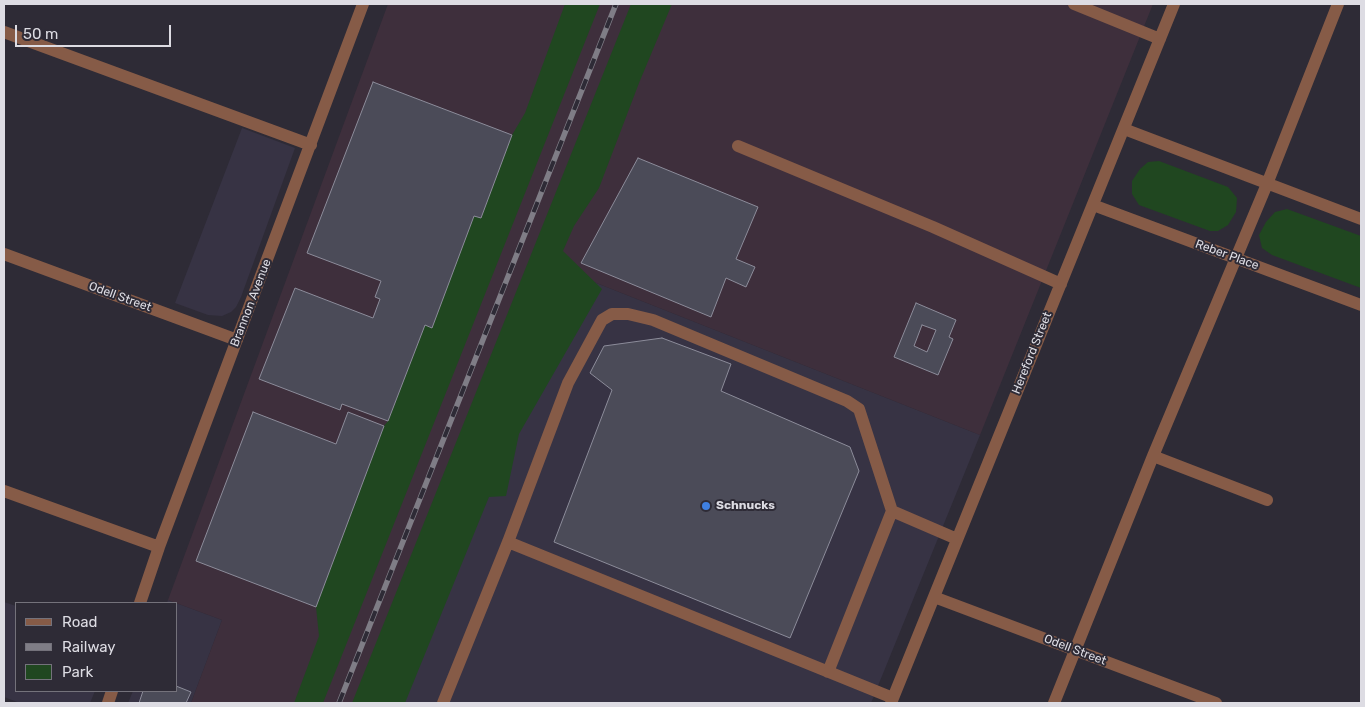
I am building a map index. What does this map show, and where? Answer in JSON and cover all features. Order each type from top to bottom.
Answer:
[{"type":"street","name":"Brannon Avenue","points":[[140,602],[159,547],[363,4]]},
{"type":"street","points":[[1074,4],[1160,39]]},
{"type":"street","name":"Hereford Street","points":[[892,701],[1174,4]]},
{"type":"street","points":[[1054,703],[1338,4]]},
{"type":"street","points":[[4,32],[310,145]]},
{"type":"street","points":[[1124,129],[1361,219]]},
{"type":"street","points":[[738,146],[1061,284]]},
{"type":"street","name":"Reber Place","points":[[1092,205],[1361,305]]},
{"type":"street","name":"Odell Street","points":[[4,254],[237,340]]},
{"type":"street","points":[[443,703],[508,542],[568,383],[602,320],[612,314],[628,314],[653,320],[847,401],[859,409],[892,511],[828,672]]},
{"type":"street","points":[[1154,456],[1267,500]]},
{"type":"street","points":[[4,491],[159,547]]},
{"type":"street","points":[[892,511],[957,539]]},
{"type":"street","points":[[508,542],[828,672],[892,701]]},
{"type":"street","name":"Odell Street","points":[[934,597],[1216,703]]},
{"type":"shaded area","points":[[388,4],[1153,4],[980,435],[556,267],[375,703],[191,703],[222,620],[178,604],[178,602],[168,600]]},
{"type":"shaded area","points":[[242,128],[295,148],[236,307],[231,312],[222,316],[208,315],[175,303]]},
{"type":"shaded area","points":[[556,267],[980,435],[871,703],[375,703]]},
{"type":"shaded area","points":[[4,602],[15,606],[15,692],[95,692],[90,703],[20,703],[4,697]]},
{"type":"shaded area","points":[[178,604],[222,620],[191,703],[128,703],[133,692],[178,692]]},
{"type":"green space","points":[[565,4],[600,4],[323,703],[294,703],[319,636],[316,607],[384,426],[388,421],[425,325],[432,327],[474,216],[481,218],[512,135],[525,113]]},
{"type":"green space","points":[[631,4],[672,4],[639,83],[599,188],[574,226],[563,251],[602,289],[519,434],[506,496],[489,497],[405,703],[352,703]]},
{"type":"green space","points":[[1159,161],[1228,187],[1237,198],[1236,212],[1228,225],[1218,231],[1210,231],[1139,205],[1132,194],[1132,181],[1140,169],[1148,162]]},
{"type":"green space","points":[[1287,209],[1361,236],[1361,288],[1272,255],[1262,248],[1259,235],[1266,222],[1275,212]]},
{"type":"building","points":[[373,82],[512,135],[481,218],[474,216],[432,328],[425,325],[388,421],[342,404],[340,410],[259,379],[295,288],[373,318],[380,299],[375,297],[381,281],[307,253]]},
{"type":"building","points":[[638,158],[758,207],[736,259],[755,267],[746,287],[726,278],[711,317],[581,263]]},
{"type":"building","points":[[916,303],[956,320],[949,337],[953,339],[938,375],[894,357]],"holes":[[[922,325],[936,330],[927,352],[914,346]]]},
{"type":"building","name":"Schnucks","points":[[662,338],[731,364],[721,391],[850,447],[859,471],[790,638],[554,542],[612,390],[590,373],[604,346]]},
{"type":"building","points":[[253,412],[336,444],[348,412],[384,426],[316,607],[196,561]]},
{"type":"building","points":[[178,687],[191,692],[186,703],[139,703],[143,692],[178,692]]},
{"type":"railway","points":[[339,703],[616,4]]},
{"type":"place","name":"Schnucks","points":[[706,506]]}]
